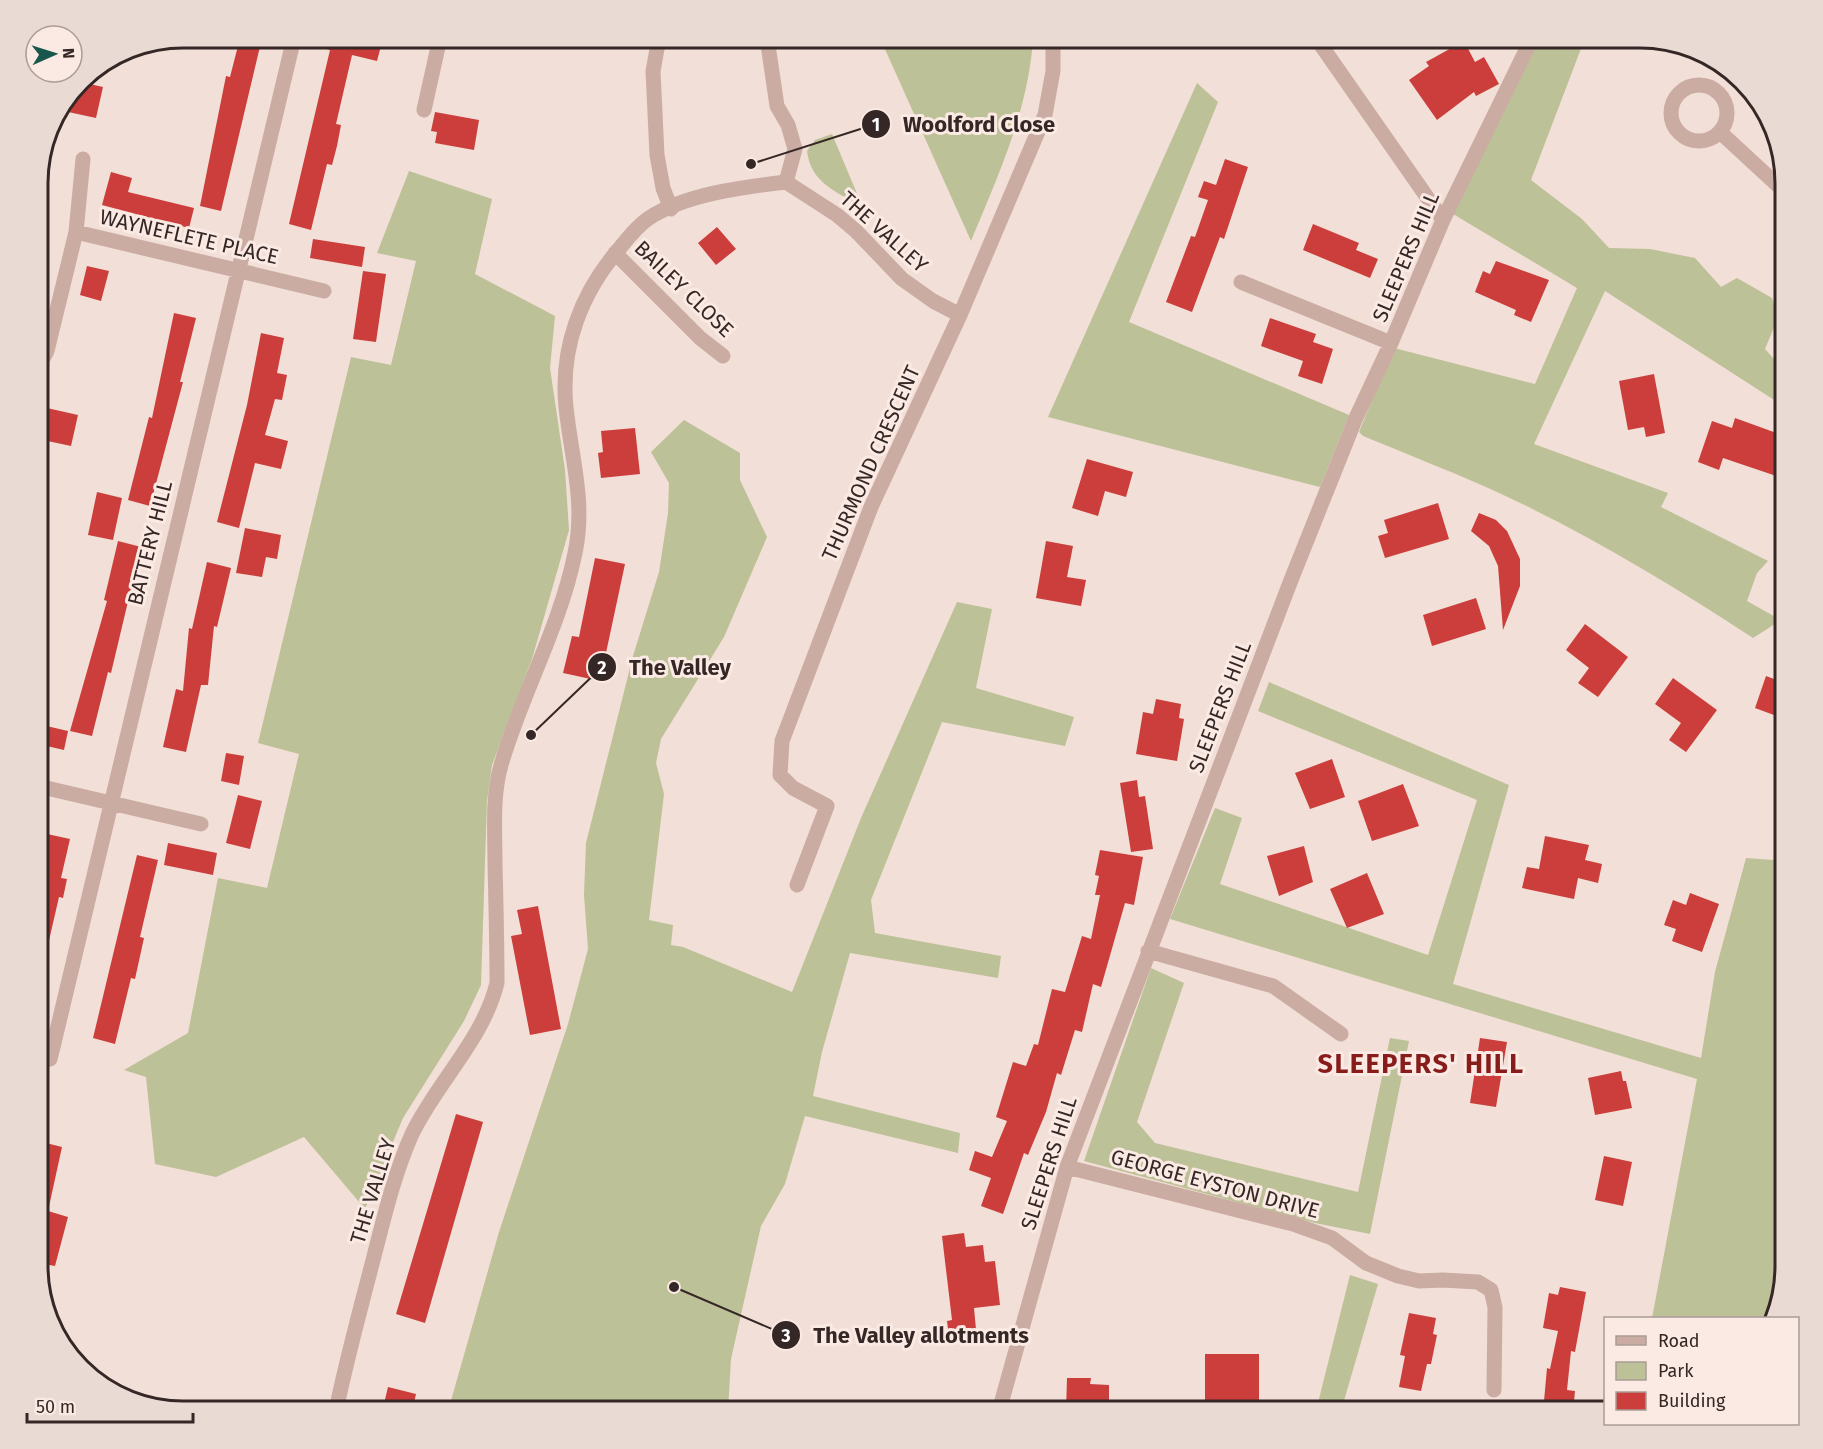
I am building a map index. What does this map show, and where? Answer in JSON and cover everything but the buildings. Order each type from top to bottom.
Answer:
[{"type":"street","name":"BATTERY HILL","points":[[48,1044],[109,803],[292,48]]},
{"type":"street","points":[[424,110],[438,48]]},
{"type":"street","points":[[657,48],[653,71],[657,155],[663,188],[671,208]]},
{"type":"street","points":[[769,48],[777,106],[788,124],[795,148],[786,182]]},
{"type":"street","name":"THURMOND CRESCENT","points":[[797,885],[827,806],[793,788],[780,775],[782,741],[871,507],[960,315],[1045,115],[1053,70],[1053,48]]},
{"type":"street","points":[[1323,48],[1443,220]]},
{"type":"street","name":"SLEEPERS HILL","points":[[1002,1401],[1067,1167],[1148,951],[1355,420],[1392,343],[1443,220],[1527,48]]},
{"type":"street","points":[[1720,132],[1775,183]]},
{"type":"street","points":[[76,232],[83,159]]},
{"type":"street","name":"THE VALLEY","points":[[339,1401],[400,1166],[430,1101],[481,1026],[492,1004],[497,983],[494,818],[501,766],[551,637],[574,556],[580,525],[578,480],[566,406],[565,372],[573,329],[590,286],[615,253],[650,217],[706,195],[786,182],[837,215],[856,231],[902,279],[933,301],[960,315]]},
{"type":"street","name":"WAYNEFLETE PLACE","points":[[48,347],[76,232],[324,291]]},
{"type":"street","name":"BAILEY CLOSE","points":[[615,253],[700,338],[723,357]]},
{"type":"street","points":[[1241,282],[1392,343]]},
{"type":"street","points":[[48,788],[201,824]]},
{"type":"street","points":[[1148,951],[1273,986],[1341,1034]]},
{"type":"street","name":"GEORGE EYSTON DRIVE","points":[[1067,1167],[1293,1224],[1332,1238],[1366,1263],[1398,1276],[1419,1281],[1478,1282],[1491,1290],[1495,1307],[1494,1390]]},
{"type":"green space","points":[[884,48],[1032,48],[1025,91],[1011,142],[971,241]]},
{"type":"green space","points":[[1534,48],[1581,48],[1531,180],[1582,219],[1609,248],[1650,249],[1695,258],[1721,287],[1737,278],[1772,298],[1775,308],[1775,325],[1765,349],[1775,360],[1775,401],[1605,291],[1534,444],[1668,493],[1661,507],[1768,561],[1757,573],[1747,601],[1775,617],[1775,624],[1753,638],[1656,577],[1555,520],[1486,487],[1363,436],[1359,432],[1394,348],[1535,384],[1577,288],[1453,214]]},
{"type":"green space","points":[[1197,83],[1218,102],[1129,322],[1349,415],[1320,487],[1048,417]]},
{"type":"green space","points":[[832,134],[863,208],[827,186],[809,162],[807,151],[815,140]]},
{"type":"green space","points":[[409,171],[492,199],[475,274],[555,316],[550,368],[565,470],[569,530],[532,659],[492,765],[487,801],[481,985],[464,1021],[403,1118],[365,1209],[304,1137],[216,1177],[155,1164],[146,1077],[124,1070],[188,1033],[218,878],[267,888],[299,754],[258,743],[351,357],[391,365],[416,261],[377,253]]},
{"type":"green space","points":[[684,420],[740,453],[740,480],[767,537],[724,637],[661,739],[656,763],[664,794],[649,920],[673,925],[671,945],[683,947],[792,992],[861,818],[957,602],[992,609],[976,688],[1074,717],[1065,746],[942,722],[871,900],[875,933],[1001,956],[998,978],[850,953],[822,1052],[813,1096],[960,1133],[958,1153],[805,1116],[785,1184],[761,1226],[731,1359],[729,1401],[451,1401],[499,1232],[568,1024],[588,949],[584,895],[586,843],[633,656],[659,572],[668,513],[669,483],[651,452]]},
{"type":"green space","points":[[1269,682],[1509,785],[1453,984],[1701,1058],[1715,972],[1746,858],[1775,860],[1775,1275],[1765,1317],[1652,1317],[1697,1079],[1170,919],[1215,808],[1242,818],[1220,884],[1428,955],[1477,800],[1258,711]]},
{"type":"green space","points":[[1151,968],[1184,983],[1137,1122],[1155,1143],[1358,1192],[1390,1038],[1409,1041],[1370,1234],[1315,1223],[1084,1161]]},
{"type":"green space","points":[[1350,1275],[1378,1284],[1344,1401],[1318,1401]]},
{"type":"place","name":"Woolford Close","points":[[751,164]]},
{"type":"place","name":"The Valley","points":[[531,735]]},
{"type":"place","name":"The Valley allotments","points":[[674,1287]]},
{"type":"district","name":"SLEEPERS' HILL","points":[[1421,1064]]}]
